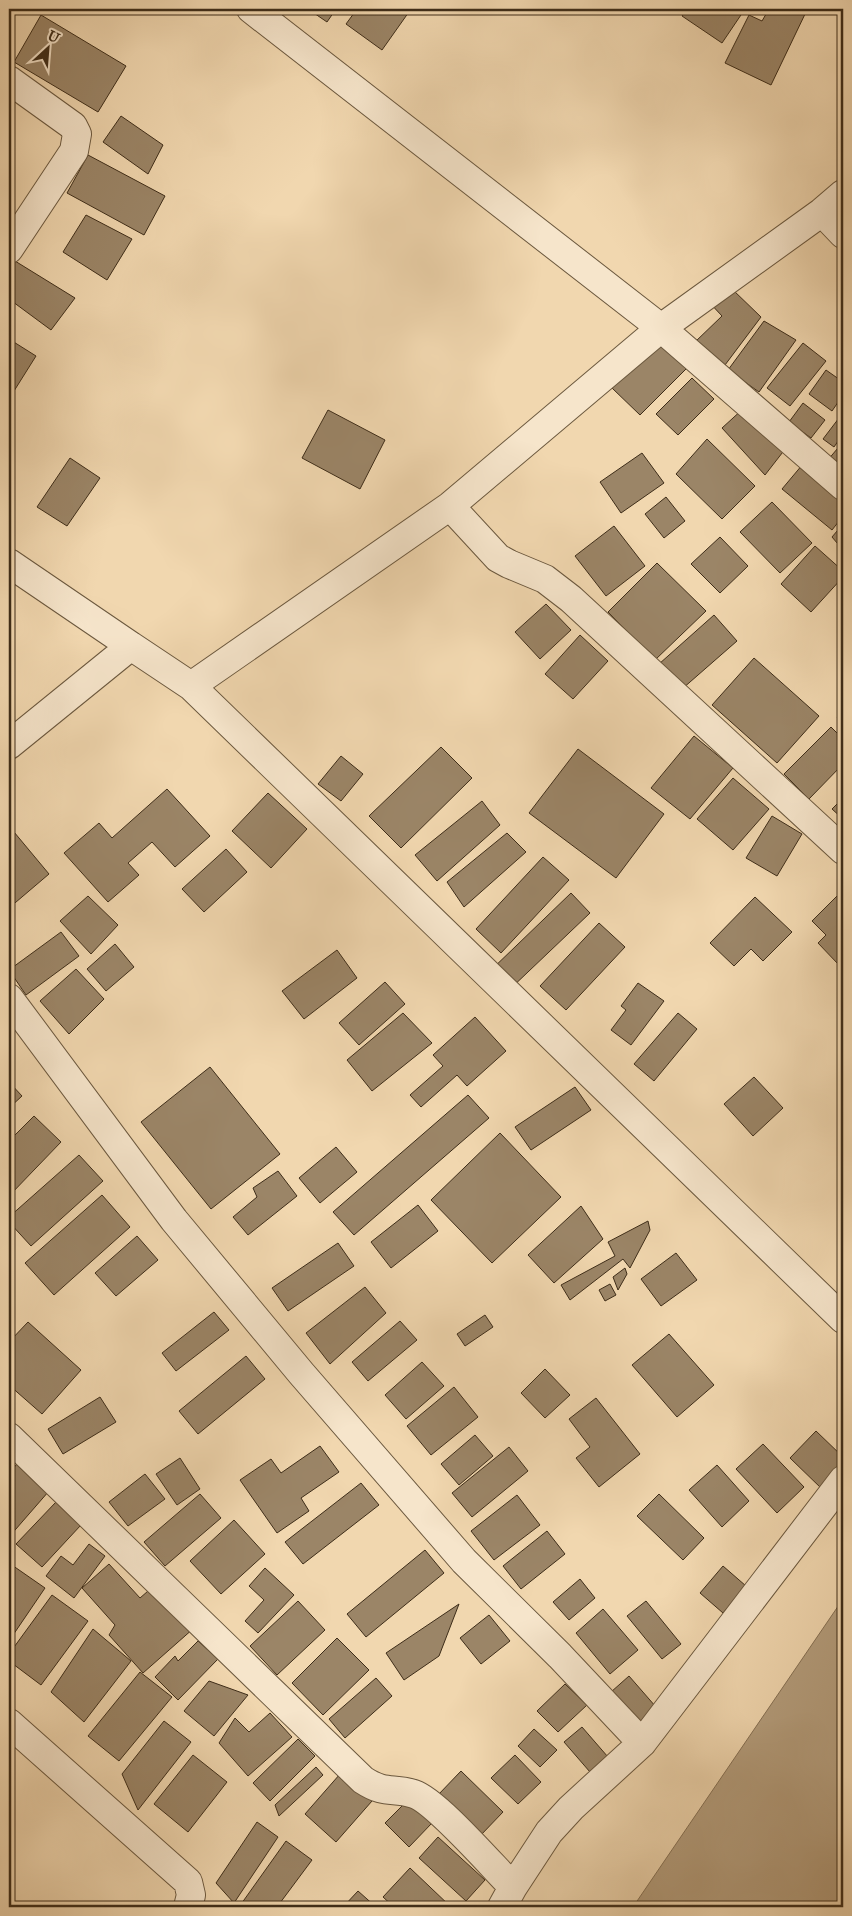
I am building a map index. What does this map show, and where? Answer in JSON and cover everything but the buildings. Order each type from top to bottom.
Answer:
[{"type":"street","points":[[251,9],[661,328],[843,486]]},
{"type":"street","points":[[9,80],[73,126],[77,134],[74,151],[9,249]]},
{"type":"street","points":[[191,686],[450,506],[661,328],[822,212],[843,194]]},
{"type":"street","points":[[822,212],[843,234]]},
{"type":"street","points":[[450,506],[498,558],[545,579],[571,599],[843,850]]},
{"type":"street","points":[[9,563],[191,686],[843,1319]]},
{"type":"street","points":[[9,745],[131,646]]},
{"type":"street","points":[[9,998],[174,1220],[300,1373],[464,1561],[560,1656],[642,1743]]},
{"type":"street","points":[[9,1437],[363,1780],[377,1789],[414,1794],[436,1809],[508,1897],[549,1832],[570,1808],[642,1743],[843,1480]]},
{"type":"street","points":[[9,1723],[188,1882],[191,1895],[188,1907]]},
{"type":"shaded area","points":[[843,1599],[843,1907],[633,1907]]}]
